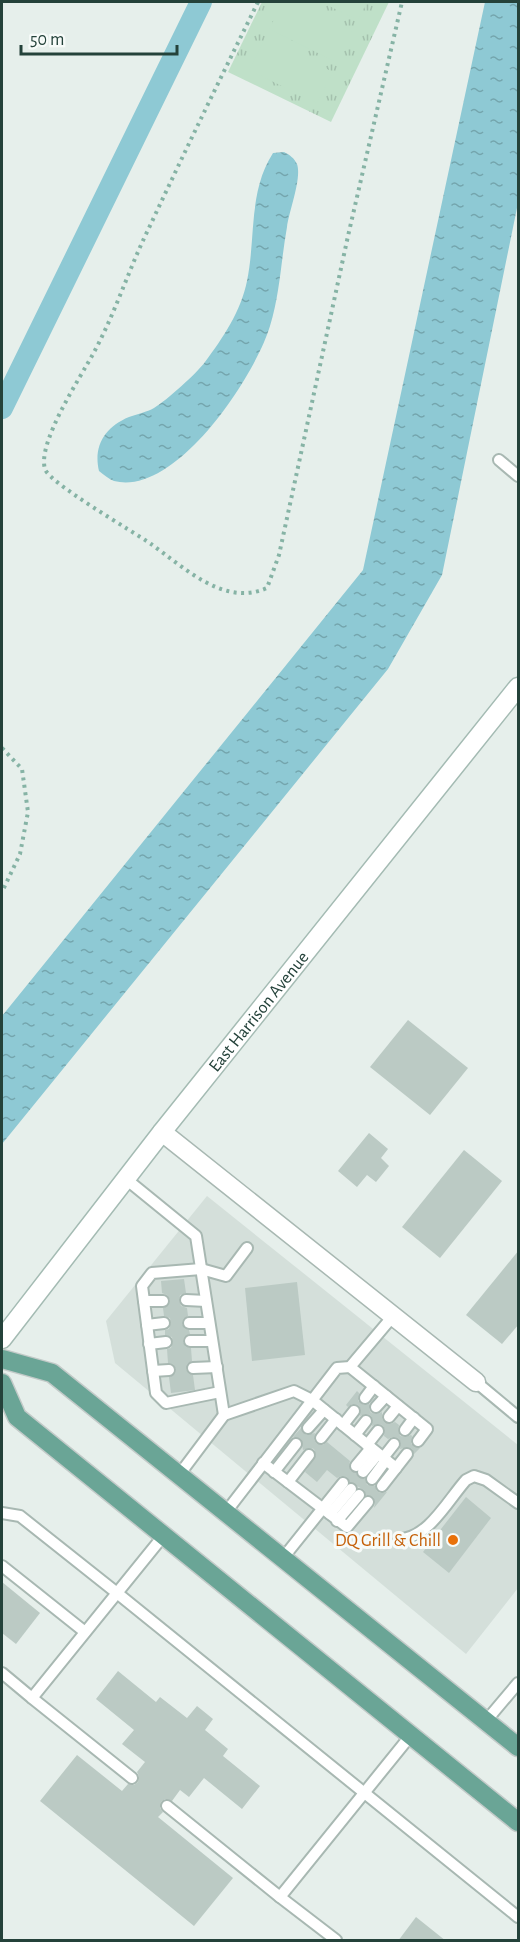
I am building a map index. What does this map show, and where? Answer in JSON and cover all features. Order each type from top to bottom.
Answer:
[{"type":"main road","name":"East Harrison Avenue","points":[[2,1339],[162,1132],[519,687]]},
{"type":"main road","points":[[162,1132],[476,1382]]},
{"type":"main road","points":[[2,1359],[52,1373],[519,1747]]},
{"type":"main road","points":[[2,1383],[17,1417],[519,1822]]},
{"type":"lane","points":[[499,460],[519,476]]},
{"type":"lane","points":[[126,1179],[196,1236],[224,1415]]},
{"type":"lane","points":[[220,1392],[166,1403],[156,1393],[142,1286],[152,1273],[201,1269],[226,1276],[247,1248]]},
{"type":"lane","points":[[186,1300],[206,1301]]},
{"type":"lane","points":[[144,1301],[162,1301]]},
{"type":"lane","points":[[350,1367],[393,1316]]},
{"type":"lane","points":[[147,1325],[164,1323]]},
{"type":"lane","points":[[189,1323],[209,1323]]},
{"type":"lane","points":[[190,1341],[212,1341]]},
{"type":"lane","points":[[149,1344],[166,1342]]},
{"type":"lane","points":[[193,1368],[217,1367]]},
{"type":"lane","points":[[226,1512],[337,1368],[350,1367],[427,1429],[418,1441]]},
{"type":"lane","points":[[153,1371],[169,1370]]},
{"type":"lane","points":[[476,1382],[519,1417]]},
{"type":"lane","points":[[364,1398],[374,1386]]},
{"type":"lane","points":[[179,1474],[224,1415],[294,1391],[312,1400],[396,1468]]},
{"type":"lane","points":[[376,1407],[386,1396]]},
{"type":"lane","points":[[388,1417],[398,1406]]},
{"type":"lane","points":[[308,1428],[324,1410]]},
{"type":"lane","points":[[321,1438],[354,1411]]},
{"type":"lane","points":[[405,1430],[414,1418]]},
{"type":"lane","points":[[355,1435],[366,1421]]},
{"type":"lane","points":[[378,1431],[377,1453],[364,1472],[377,1453],[394,1444]]},
{"type":"lane","points":[[274,1472],[296,1444]]},
{"type":"lane","points":[[382,1486],[407,1454]]},
{"type":"lane","points":[[288,1482],[309,1455]]},
{"type":"lane","points":[[263,1463],[330,1515],[347,1527],[355,1492],[330,1515],[284,1558]]},
{"type":"lane","points":[[399,1539],[410,1539],[421,1533],[466,1480],[474,1476],[486,1480],[519,1503]]},
{"type":"lane","points":[[2,1513],[20,1516],[519,1917]]},
{"type":"lane","points":[[32,1698],[164,1535]]},
{"type":"lane","points":[[2,1566],[86,1632]]},
{"type":"lane","points":[[2,1673],[132,1778]]},
{"type":"lane","points":[[486,1721],[519,1683]]},
{"type":"lane","points":[[280,1897],[411,1735]]},
{"type":"lane","points":[[168,1806],[336,1941]]},
{"type":"path","points":[[258,2],[147,230],[107,328],[67,398],[46,446],[44,461],[45,470],[59,486],[125,526],[211,585],[236,594],[259,592],[267,588],[274,572],[402,2]]},
{"type":"path","points":[[2,748],[22,769],[28,812],[20,854],[2,892]]},
{"type":"shaded area","points":[[207,1196],[518,1445],[518,1588],[466,1654],[115,1363],[106,1321]]},
{"type":"green space","points":[[262,2],[389,2],[331,122],[228,72]]},
{"type":"green space","points":[[283,2],[294,2],[352,31],[336,62],[269,29]]},
{"type":"green space","points":[[321,2],[367,2],[358,20]]},
{"type":"green space","points":[[265,38],[333,72],[317,103],[249,70]]},
{"type":"water","points":[[485,2],[518,2],[518,203],[442,575],[388,669],[2,1144],[2,1016],[363,570]]},
{"type":"water","points":[[284,152],[297,164],[298,178],[288,220],[273,314],[262,348],[230,401],[210,428],[187,452],[162,471],[138,481],[112,480],[99,471],[98,462],[100,446],[107,432],[121,421],[154,408],[181,386],[205,362],[230,324],[247,281],[256,199],[260,183],[273,153]]},
{"type":"building","points":[[408,1020],[468,1068],[430,1115],[370,1067]]},
{"type":"building","points":[[369,1133],[388,1149],[381,1158],[389,1166],[376,1182],[367,1175],[357,1187],[338,1171]]},
{"type":"building","points":[[464,1150],[502,1181],[440,1258],[402,1227]]},
{"type":"building","points":[[519,1250],[519,1324],[502,1344],[466,1315]]},
{"type":"building","points":[[184,1279],[186,1293],[180,1295],[179,1300],[181,1306],[187,1308],[188,1316],[183,1319],[182,1324],[190,1334],[184,1337],[183,1342],[186,1347],[191,1348],[192,1361],[187,1364],[186,1369],[189,1374],[193,1375],[195,1390],[171,1393],[169,1377],[175,1374],[176,1369],[173,1364],[168,1363],[167,1349],[171,1348],[173,1342],[172,1337],[165,1335],[165,1330],[169,1329],[171,1323],[170,1318],[164,1316],[163,1308],[169,1305],[170,1300],[162,1293],[161,1281]]},
{"type":"building","points":[[297,1282],[305,1355],[252,1361],[245,1288]]},
{"type":"building","points":[[357,1391],[358,1401],[364,1405],[369,1404],[371,1413],[382,1412],[382,1419],[385,1423],[395,1422],[399,1425],[400,1436],[412,1436],[411,1444],[420,1448],[414,1454],[409,1447],[400,1449],[401,1442],[398,1438],[388,1439],[384,1436],[385,1429],[382,1425],[372,1426],[373,1419],[370,1415],[360,1416],[361,1409],[358,1405],[352,1404],[348,1407],[346,1405]]},
{"type":"building","points":[[301,1428],[306,1435],[315,1433],[314,1440],[317,1444],[323,1445],[327,1442],[350,1461],[351,1471],[359,1478],[365,1479],[367,1485],[375,1486],[380,1493],[387,1492],[374,1508],[373,1497],[366,1495],[364,1490],[350,1482],[347,1477],[337,1478],[327,1470],[317,1482],[305,1472],[316,1455],[314,1449],[303,1450],[301,1439],[293,1437]]},
{"type":"building","name":"DQ Grill & Chill","points":[[466,1497],[491,1518],[449,1573],[423,1552]]},
{"type":"building","points":[[2,1582],[40,1613],[16,1644],[2,1633]]},
{"type":"building","points":[[118,1671],[156,1702],[160,1697],[187,1718],[197,1706],[213,1719],[205,1730],[228,1749],[223,1756],[260,1786],[242,1809],[204,1778],[189,1797],[180,1790],[172,1801],[165,1799],[161,1802],[160,1808],[163,1812],[158,1817],[233,1878],[194,1926],[40,1801],[77,1755],[122,1791],[128,1784],[134,1785],[138,1782],[137,1772],[145,1762],[122,1744],[134,1730],[96,1699]]},
{"type":"building","points":[[416,1917],[446,1941],[398,1941]]},
{"type":"waterway","points":[[2,408],[201,2]]},
{"type":"place","name":"DQ Grill & Chill","points":[[453,1540]]}]
